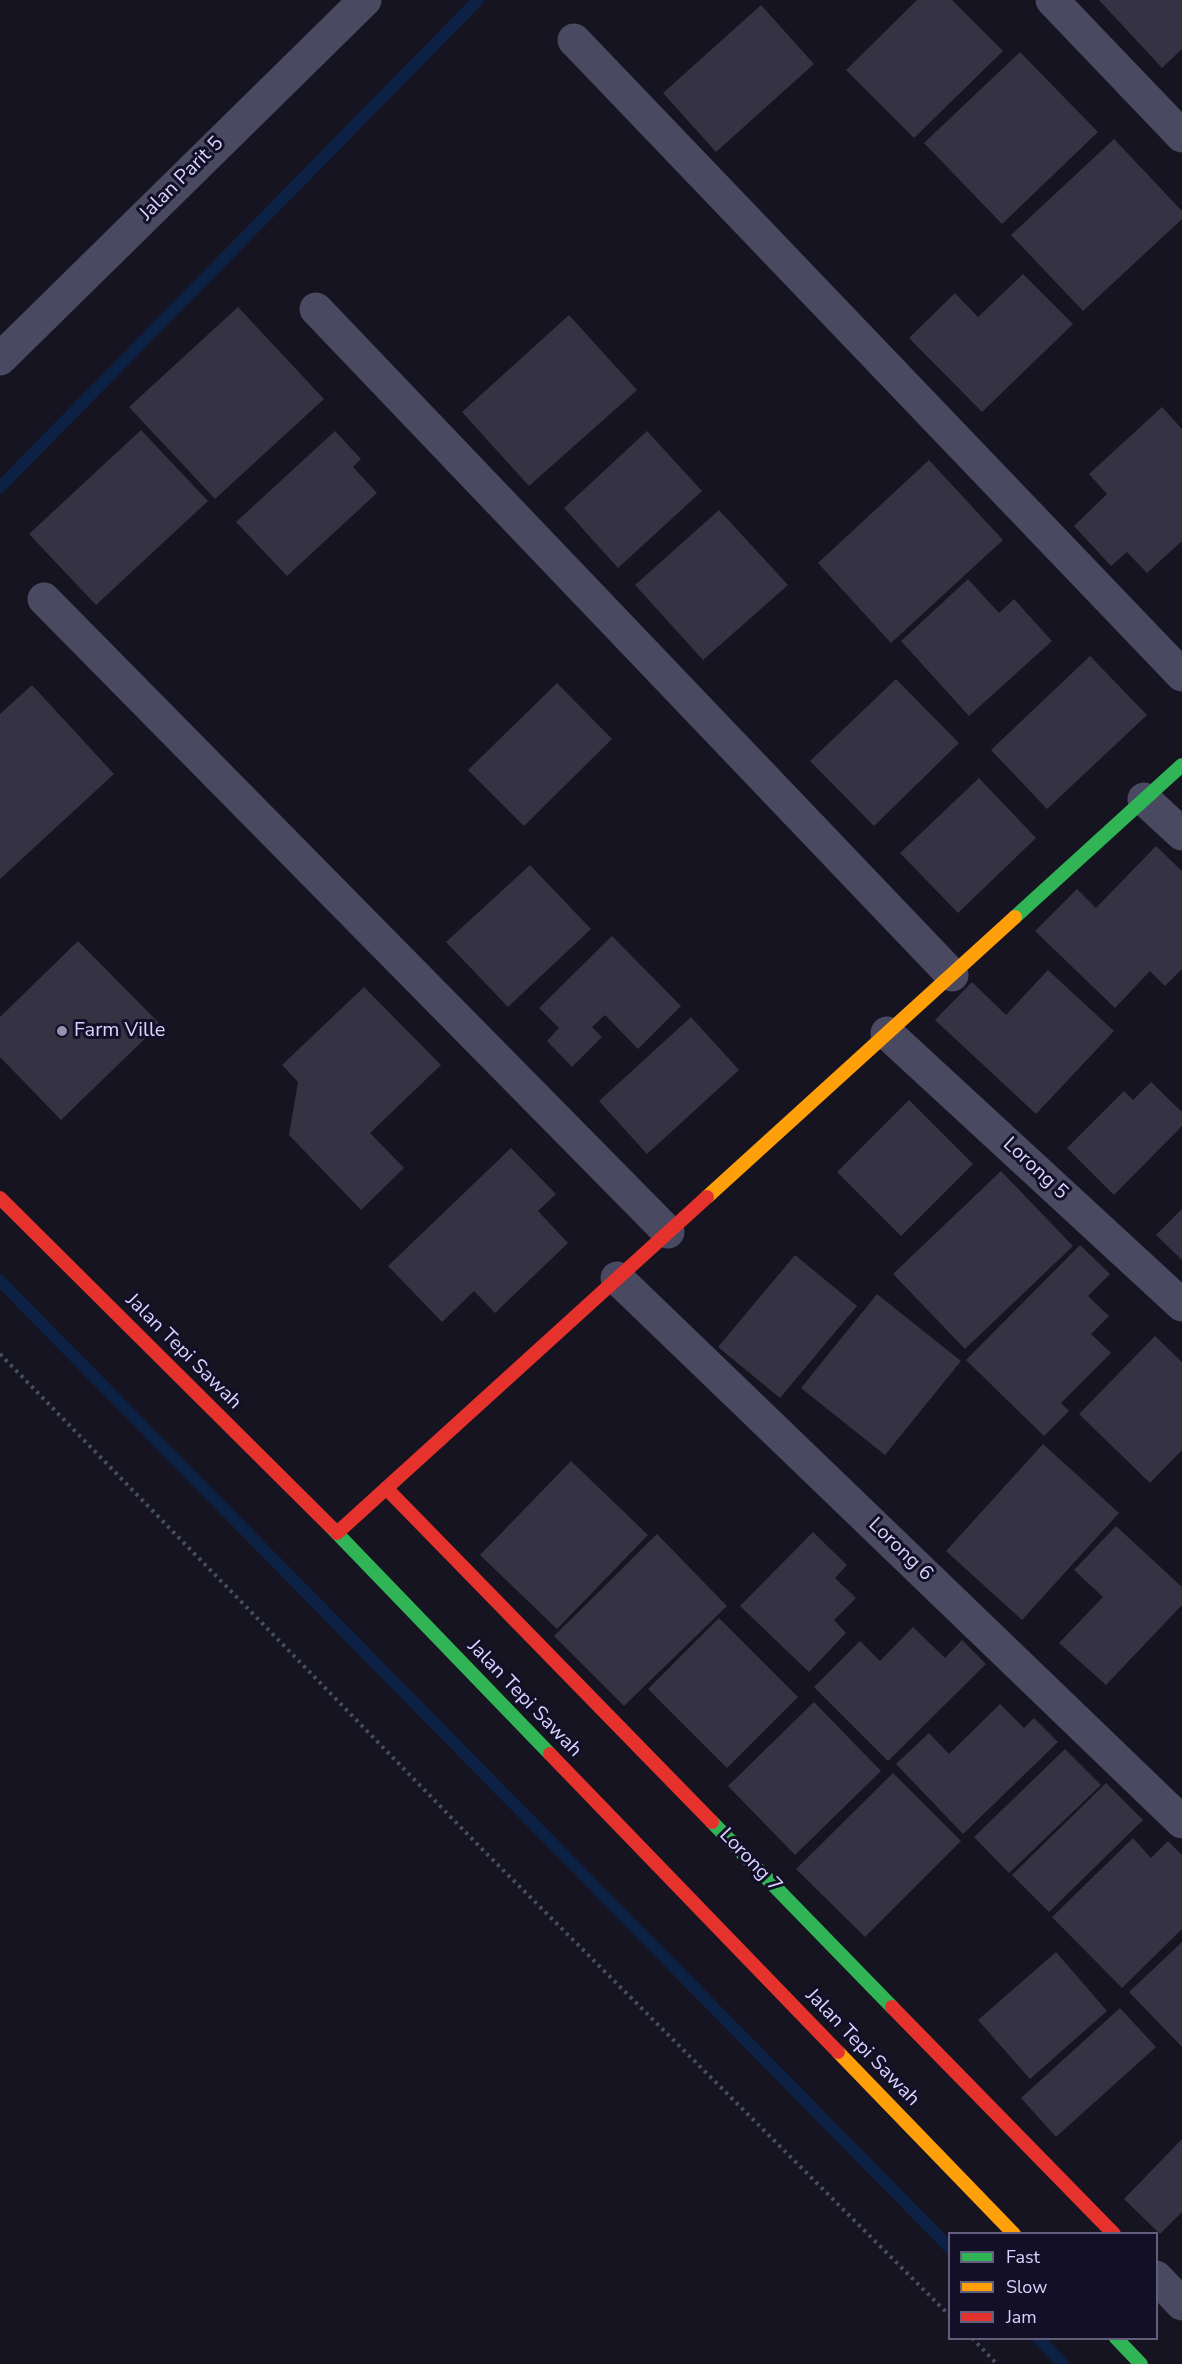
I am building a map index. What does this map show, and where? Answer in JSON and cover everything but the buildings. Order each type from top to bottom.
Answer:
[{"type":"street","name":"Jalan Parit 5","points":[[0,359],[365,0]]},
{"type":"street","points":[[1053,0],[1182,135]]},
{"type":"street","points":[[574,40],[1182,675]]},
{"type":"street","points":[[316,309],[952,975]]},
{"type":"street","points":[[44,599],[668,1232]]},
{"type":"street","points":[[337,1533],[1182,765]]},
{"type":"street","points":[[1144,799],[1182,834]]},
{"type":"street","name":"Lorong 5","points":[[887,1033],[1182,1305]]},
{"type":"street","name":"Jalan Tepi Sawah","points":[[0,1198],[337,1533],[1012,2232]]},
{"type":"street","name":"Lorong 6","points":[[617,1278],[1182,1822]]},
{"type":"street","name":"Lorong 7","points":[[386,1488],[1112,2232]]},
{"type":"street","points":[[1158,2279],[1182,2304]]},
{"type":"street","points":[[1118,2340],[1140,2364]]},
{"type":"path","points":[[0,1354],[471,1838],[948,2314]]},
{"type":"path","points":[[974,2340],[997,2364]]},
{"type":"waterway","points":[[0,487],[478,0]]},
{"type":"waterway","points":[[0,1281],[948,2246]]},
{"type":"waterway","points":[[1040,2340],[1063,2364]]},
{"type":"traffic: fast","points":[[1015,917],[1182,765]]},
{"type":"traffic: fast","points":[[331,1527],[550,1754]]},
{"type":"traffic: fast","points":[[712,1822],[892,2007]]},
{"type":"traffic: fast","points":[[1118,2340],[1141,2364]]},
{"type":"traffic: slow","points":[[707,1197],[1015,917]]},
{"type":"traffic: slow","points":[[838,2052],[1012,2232]]},
{"type":"traffic: jam","points":[[337,1533],[707,1197]]},
{"type":"traffic: jam","points":[[0,1198],[331,1527]]},
{"type":"traffic: jam","points":[[386,1488],[712,1822]]},
{"type":"traffic: jam","points":[[550,1754],[838,2052]]},
{"type":"traffic: jam","points":[[892,2007],[1112,2232]]},
{"type":"place","name":"Farm Ville","points":[[62,1031]]}]
